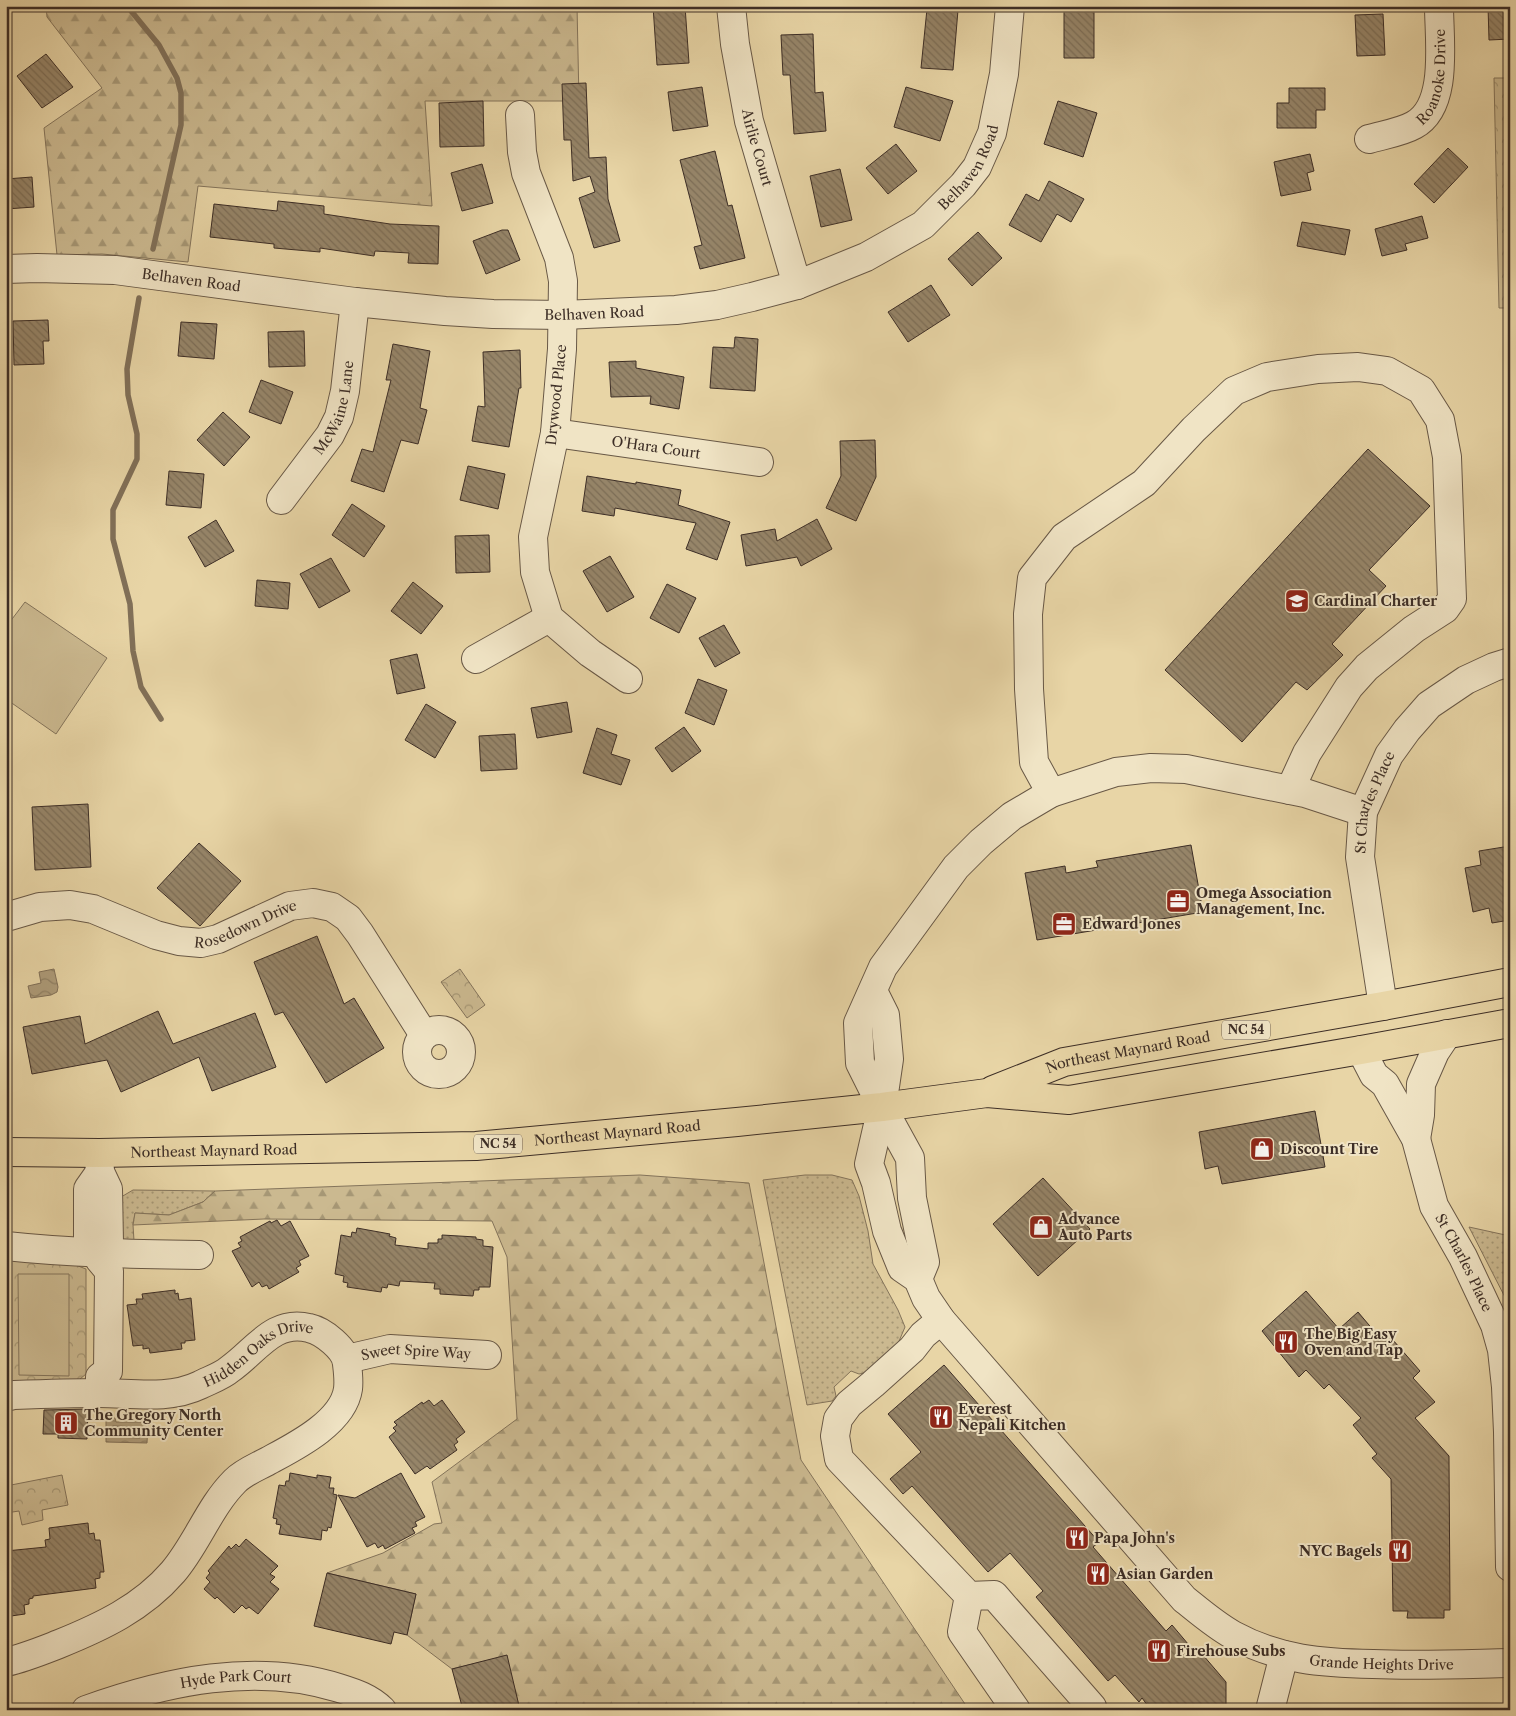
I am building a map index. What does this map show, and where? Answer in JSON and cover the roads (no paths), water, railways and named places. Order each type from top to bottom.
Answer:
[{"type":"main road","name":"Northeast Maynard Road","points":[[987,1093],[1064,1062],[1510,982]]},
{"type":"main road","name":"Northeast Maynard Road","points":[[6,1152],[99,1162],[476,1146],[882,1107],[987,1093],[1069,1100],[1510,1023]]},
{"type":"street","name":"Airlie Court","points":[[731,6],[735,44],[749,121],[797,285]]},
{"type":"street","name":"Belhaven Road","points":[[6,269],[116,270],[355,302],[493,314],[563,315],[676,310],[717,305],[797,285],[866,257],[923,225],[963,186],[977,167],[992,133],[1004,74],[1010,6]]},
{"type":"street","name":"Roanoke Drive","points":[[1369,139],[1413,126],[1425,117],[1431,106],[1436,94],[1440,73],[1439,6]]},
{"type":"street","name":"Drywood Place","points":[[520,115],[522,152],[526,173],[559,258],[563,281],[563,315],[555,432],[532,537],[535,572],[549,618]]},
{"type":"street","name":"McWaine Lane","points":[[281,500],[330,435],[339,416],[345,391],[355,302]]},
{"type":"street","points":[[1051,793],[1034,762],[1029,689],[1028,614],[1032,578],[1064,536],[1144,483],[1194,429],[1234,391],[1267,377],[1318,369],[1358,368],[1387,371],[1421,390],[1440,420],[1447,457],[1452,598],[1445,609],[1414,629],[1367,667],[1349,687],[1307,753],[1290,790]]},
{"type":"street","name":"O'Hara Court","points":[[555,432],[759,462]]},
{"type":"street","points":[[476,659],[549,618],[590,653],[628,679]]},
{"type":"street","name":"St Charles Place","points":[[1382,1006],[1360,858],[1363,812],[1389,755],[1406,730],[1429,705],[1466,680],[1510,662]]},
{"type":"street","points":[[918,1279],[925,1262],[912,1198],[910,1158],[860,1063],[858,1023],[884,968],[956,867],[981,842],[1012,816],[1051,793],[1116,772],[1161,768],[1186,769],[1305,793],[1363,812]]},
{"type":"street","name":"Rosedown Drive","points":[[6,917],[40,907],[70,905],[93,909],[156,935],[179,941],[200,943],[218,939],[290,906],[312,903],[332,908],[348,918],[360,934],[424,1035]]},
{"type":"street","name":"St Charles Place","points":[[1416,1139],[1420,1114],[1421,1084],[1435,1052],[1447,1034]]},
{"type":"street","name":"St Charles Place","points":[[1361,1050],[1374,1074],[1385,1084],[1416,1139],[1434,1206],[1463,1257],[1495,1325],[1502,1350],[1509,1432],[1510,1567]]},
{"type":"street","name":"Grande Heights Drive","points":[[882,1107],[869,1164],[876,1183],[887,1231],[902,1268],[918,1279],[926,1298],[941,1320],[1184,1599],[1232,1634],[1284,1655],[1320,1662],[1361,1664],[1510,1663]]},
{"type":"street","points":[[98,1253],[109,1243],[108,1189],[99,1162]]},
{"type":"street","points":[[6,1246],[98,1253],[199,1255]]},
{"type":"street","points":[[98,1253],[108,1271],[108,1371],[100,1383]]},
{"type":"street","points":[[941,1320],[923,1335],[912,1349],[849,1404],[838,1419],[835,1436],[839,1459],[969,1596],[994,1595],[1092,1707],[1088,1710]]},
{"type":"street","name":"Hidden Oaks Drive","points":[[6,1397],[100,1383],[154,1395],[172,1393],[198,1386],[230,1370],[274,1331],[292,1327],[309,1328],[331,1338],[347,1359]]},
{"type":"street","name":"Sweet Spire Way","points":[[347,1359],[390,1349],[487,1356]]},
{"type":"street","points":[[6,1662],[44,1650],[109,1622],[137,1605],[156,1589],[173,1572],[209,1514],[237,1479],[250,1470],[296,1446],[323,1427],[338,1411],[348,1391],[347,1359]]},
{"type":"street","points":[[969,1596],[962,1632],[1016,1710]]},
{"type":"street","name":"Grande Heights Drive","points":[[1361,1664],[1418,1646],[1510,1645]]},
{"type":"street","points":[[1270,1710],[1284,1655]]},
{"type":"street","name":"Hyde Park Court","points":[[86,1710],[119,1704],[163,1687],[202,1679],[253,1676],[303,1678],[358,1694],[375,1703],[382,1710]]},
{"type":"water","points":[[54,969],[58,987],[57,992],[51,995],[31,998],[28,986],[41,983],[39,972]]},
{"type":"water","points":[[106,1418],[115,1418],[116,1422],[148,1422],[147,1443],[106,1442]]},
{"type":"waterway","points":[[127,6],[159,45],[177,78],[181,93],[181,125],[153,249]]},
{"type":"waterway","points":[[139,298],[127,369],[128,395],[137,434],[137,459],[113,510],[113,539],[130,604],[133,651],[141,687],[161,719]]},
{"type":"place","name":"Cardinal Charter","points":[[1297,601]]},
{"type":"place","name":"Omega Association Management, Inc.","points":[[1178,901]]},
{"type":"place","name":"Edward Jones","points":[[1064,924]]},
{"type":"place","name":"Discount Tire","points":[[1262,1149]]},
{"type":"place","name":"Advance Auto Parts","points":[[1041,1227]]},
{"type":"place","name":"The Big Easy Oven and Tap","points":[[1286,1342]]},
{"type":"place","name":"Everest Nepali Kitchen","points":[[941,1417]]},
{"type":"place","name":"The Gregory North Community Center","points":[[66,1423]]},
{"type":"place","name":"Papa John's","points":[[1077,1538]]},
{"type":"place","name":"NYC Bagels","points":[[1400,1551]]},
{"type":"place","name":"Asian Garden","points":[[1098,1574]]},
{"type":"place","name":"Firehouse Subs","points":[[1159,1651]]}]
